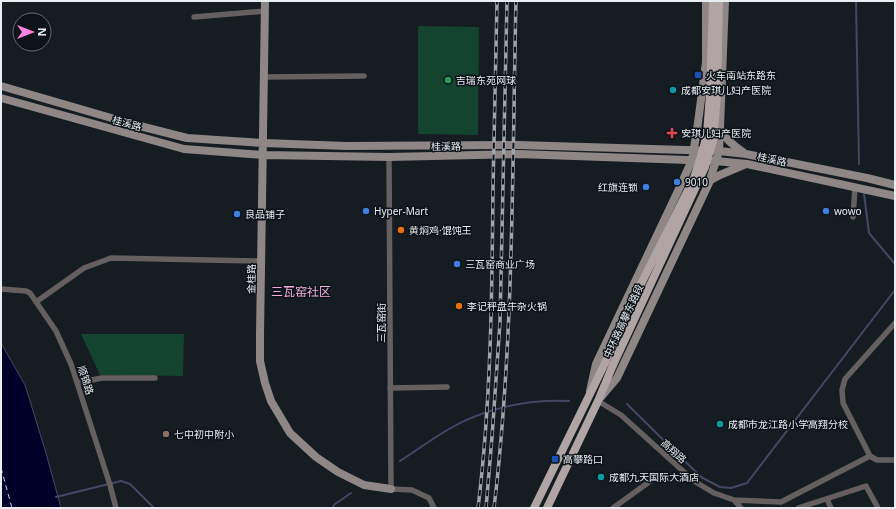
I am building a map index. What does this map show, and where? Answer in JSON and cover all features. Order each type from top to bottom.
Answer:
[{"type":"main road","name":"金桂路","points":[[265,1],[260,361],[265,383],[271,401],[290,433],[316,457],[338,472],[364,485],[391,489]]},
{"type":"main road","points":[[589,396],[596,364],[692,160],[706,62],[706,1]]},
{"type":"main road","name":"中环路高攀东路段","points":[[547,508],[598,401],[609,364],[630,306],[694,178],[707,134],[713,1]]},
{"type":"main road","name":"中环路高攀东路段","points":[[534,508],[589,396],[609,364],[705,167],[713,140],[718,95],[719,1]]},
{"type":"main road","points":[[598,401],[617,378],[709,181],[716,161],[719,151],[725,1]]},
{"type":"main road","name":"桂溪路","points":[[1,86],[132,124],[187,138],[347,146],[518,145],[719,151],[746,154],[895,185]]},
{"type":"main road","name":"桂溪路","points":[[1,98],[184,149],[263,155],[389,157],[518,154],[716,161],[747,164],[895,196]]},
{"type":"main road","points":[[720,130],[733,146],[746,154]]},
{"type":"main road","points":[[709,181],[747,164]]},
{"type":"street","points":[[194,17],[265,11]]},
{"type":"street","points":[[265,77],[364,76]]},
{"type":"street","name":"三瓦窑街","points":[[389,157],[391,489]]},
{"type":"street","points":[[853,217],[855,187]]},
{"type":"street","points":[[36,302],[84,268],[111,258],[261,261]]},
{"type":"street","name":"顺锦路","points":[[1,289],[26,291],[30,293],[56,331],[71,364],[116,508]]},
{"type":"street","points":[[895,323],[846,379],[842,390],[843,403],[870,456],[877,460],[895,460]]},
{"type":"street","points":[[77,382],[102,378],[155,378]]},
{"type":"street","points":[[390,388],[447,387]]},
{"type":"street","name":"高翔路","points":[[598,401],[621,415],[694,481],[714,494],[734,500],[781,502],[870,456]]},
{"type":"street","points":[[613,508],[656,477]]},
{"type":"street","points":[[798,508],[866,486],[878,508]]},
{"type":"street","points":[[391,489],[412,490],[429,498],[434,508]]},
{"type":"street","points":[[827,499],[832,508]]},
{"type":"street","points":[[734,500],[741,508]]},
{"type":"green space","name":"吉瑞东苑网球","points":[[418,26],[479,27],[478,135],[418,134]]},
{"type":"green space","points":[[81,334],[184,334],[183,376],[100,375]]},
{"type":"water","points":[[1,343],[25,385],[61,508],[1,508]]},
{"type":"waterway","points":[[856,1],[859,164]]},
{"type":"waterway","points":[[864,194],[869,233],[895,264]]},
{"type":"waterway","points":[[627,404],[701,477],[720,487],[731,488],[747,483],[895,290]]},
{"type":"waterway","points":[[400,461],[449,429],[477,415],[523,403],[569,401]]},
{"type":"waterway","points":[[56,497],[121,481],[130,484],[154,508]]},
{"type":"waterway","points":[[332,508],[335,504],[351,493]]},
{"type":"ferry route","points":[[1,468],[12,508]]},
{"type":"railway","points":[[478,508],[486,428],[490,348],[497,1]]},
{"type":"railway","points":[[486,508],[500,322],[507,1]]},
{"type":"railway","points":[[494,508],[501,445],[509,318],[516,1]]},
{"type":"place","name":"火车南站东路东","points":[[698,75]]},
{"type":"place","name":"吉瑞东苑网球","points":[[448,80]]},
{"type":"place","name":"成都安琪儿妇产医院","points":[[673,90]]},
{"type":"place","name":"安琪儿妇产医院","points":[[672,133]]},
{"type":"place","name":"9010","points":[[677,182]]},
{"type":"place","name":"红旗连锁","points":[[646,187]]},
{"type":"place","name":"Hyper-Mart","points":[[366,211]]},
{"type":"place","name":"wowo","points":[[826,211]]},
{"type":"place","name":"良品铺子","points":[[237,214]]},
{"type":"place","name":"黄焖鸡·馄饨王","points":[[401,230]]},
{"type":"place","name":"三瓦窑商业广场","points":[[457,264]]},
{"type":"place","name":"李记秤盘牛杂火锅","points":[[459,306]]},
{"type":"place","name":"成都市龙江路小学高翔分校","points":[[720,424]]},
{"type":"place","name":"七中初中附小","points":[[166,434]]},
{"type":"place","name":"高攀路口","points":[[555,459]]},
{"type":"place","name":"成都九天国际大酒店","points":[[601,477]]},
{"type":"district","name":"三瓦窑社区","points":[[301,292]]}]
